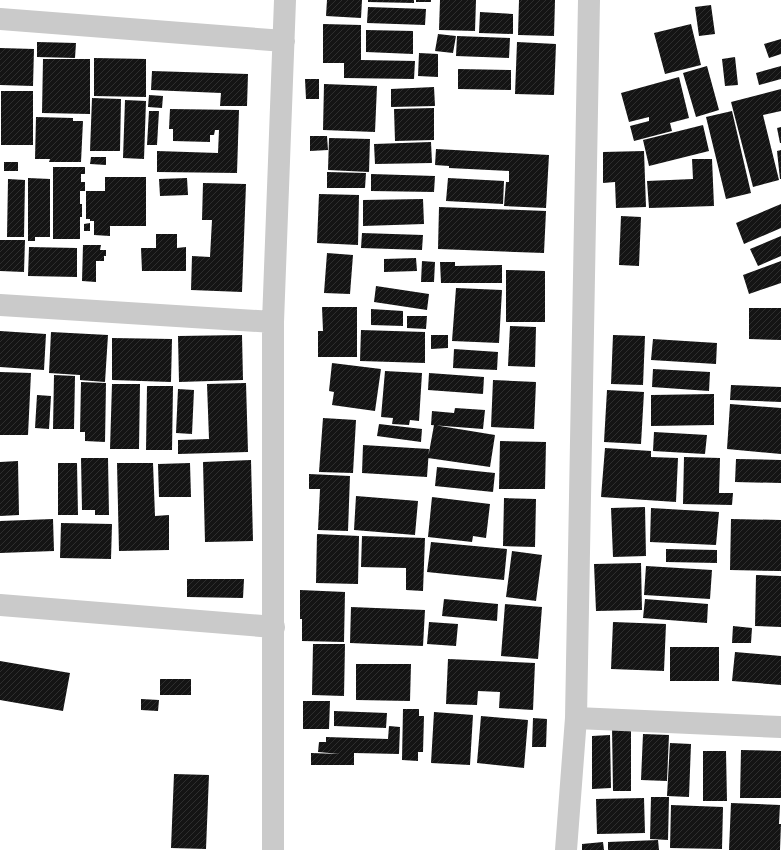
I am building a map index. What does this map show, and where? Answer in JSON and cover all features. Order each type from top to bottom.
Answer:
[{"type":"street","points":[[273,850],[273,322],[285,0]]},
{"type":"street","points":[[566,850],[576,718],[589,0]]},
{"type":"street","points":[[2,12],[284,41]]},
{"type":"street","points":[[0,305],[273,322]]},
{"type":"street","points":[[0,605],[274,627]]},
{"type":"street","points":[[576,718],[781,727]]},
{"type":"building","points":[[327,0],[362,0],[361,18],[326,16]]},
{"type":"building","points":[[368,0],[414,0],[414,3],[368,2]]},
{"type":"building","points":[[416,0],[431,0],[431,2],[416,2]]},
{"type":"building","points":[[440,0],[476,0],[475,31],[439,30]]},
{"type":"building","points":[[519,0],[555,0],[554,36],[518,35]]},
{"type":"building","points":[[711,5],[715,34],[699,36],[695,7]]},
{"type":"building","points":[[368,7],[426,9],[425,25],[367,23]]},
{"type":"building","points":[[480,12],[513,14],[513,34],[479,33]]},
{"type":"building","points":[[323,24],[361,25],[361,60],[415,61],[414,79],[344,78],[344,63],[323,63]]},
{"type":"building","points":[[691,24],[701,65],[665,74],[654,33]]},
{"type":"building","points":[[366,30],[413,31],[413,54],[366,52]]},
{"type":"building","points":[[438,34],[456,36],[453,53],[435,51]]},
{"type":"building","points":[[457,36],[510,38],[509,58],[456,56]]},
{"type":"building","points":[[781,39],[781,54],[769,58],[764,44]]},
{"type":"building","points":[[37,42],[76,43],[75,58],[37,57]]},
{"type":"building","points":[[517,42],[556,44],[554,95],[515,94]]},
{"type":"building","points":[[0,48],[34,49],[33,86],[0,85]]},
{"type":"building","points":[[419,53],[438,54],[438,77],[418,76]]},
{"type":"building","points":[[735,57],[738,85],[725,86],[722,59]]},
{"type":"building","points":[[94,58],[146,59],[146,97],[94,96]]},
{"type":"building","points":[[43,59],[90,59],[90,114],[42,113]]},
{"type":"building","points":[[707,66],[719,110],[696,117],[683,73]]},
{"type":"building","points":[[781,66],[781,79],[759,85],[756,73]]},
{"type":"building","points":[[458,69],[511,70],[511,90],[458,89]]},
{"type":"building","points":[[152,71],[248,74],[247,106],[220,106],[221,93],[151,90]]},
{"type":"building","points":[[679,77],[689,118],[670,123],[672,131],[634,141],[630,126],[649,121],[649,117],[629,122],[621,93]]},
{"type":"building","points":[[305,79],[319,79],[319,99],[306,99]]},
{"type":"building","points":[[324,84],[377,86],[375,132],[323,130]]},
{"type":"building","points":[[434,87],[435,106],[391,107],[391,89]]},
{"type":"building","points":[[781,89],[781,111],[763,115],[779,180],[753,187],[731,102]]},
{"type":"building","points":[[1,91],[33,91],[33,145],[1,145]]},
{"type":"building","points":[[149,95],[163,96],[162,108],[148,107]]},
{"type":"building","points":[[92,98],[121,99],[120,151],[90,151]]},
{"type":"building","points":[[125,100],[146,101],[144,159],[123,158]]},
{"type":"building","points":[[434,108],[434,140],[395,141],[394,109]]},
{"type":"building","points":[[170,109],[239,110],[237,173],[157,172],[157,151],[218,153],[219,130],[215,130],[214,135],[210,135],[210,142],[173,141],[173,129],[169,129]]},
{"type":"building","points":[[149,111],[159,111],[157,145],[147,145]]},
{"type":"building","points":[[732,111],[751,193],[726,199],[706,117]]},
{"type":"building","points":[[36,117],[73,118],[73,121],[83,121],[81,162],[49,162],[50,159],[35,159]]},
{"type":"building","points":[[703,125],[709,151],[649,166],[643,140]]},
{"type":"building","points":[[781,127],[781,143],[780,143],[777,128]]},
{"type":"building","points":[[310,136],[327,136],[328,150],[310,151]]},
{"type":"building","points":[[329,138],[370,139],[369,172],[328,170]]},
{"type":"building","points":[[431,142],[432,163],[375,164],[374,144]]},
{"type":"building","points":[[436,149],[549,155],[546,208],[504,206],[506,182],[509,182],[509,171],[449,168],[449,166],[435,165]]},
{"type":"building","points":[[781,150],[781,179],[780,179],[777,151]]},
{"type":"building","points":[[644,151],[646,207],[616,208],[615,182],[603,183],[603,152]]},
{"type":"building","points":[[91,157],[106,157],[106,165],[90,164]]},
{"type":"building","points":[[692,159],[712,159],[714,206],[649,208],[647,181],[693,179]]},
{"type":"building","points":[[4,162],[18,162],[18,171],[4,171]]},
{"type":"building","points":[[53,167],[85,167],[85,174],[81,174],[81,182],[85,182],[85,191],[80,191],[82,217],[80,217],[80,239],[53,239]]},
{"type":"building","points":[[327,172],[366,173],[365,188],[327,188]]},
{"type":"building","points":[[371,174],[435,176],[434,192],[371,191]]},
{"type":"building","points":[[105,177],[146,177],[146,226],[110,226],[110,236],[94,235],[94,221],[86,219],[86,191],[105,191]]},
{"type":"building","points":[[28,178],[50,179],[50,237],[35,237],[35,241],[28,241]]},
{"type":"building","points":[[187,178],[188,195],[160,196],[159,179]]},
{"type":"building","points":[[448,178],[504,181],[503,204],[446,201]]},
{"type":"building","points":[[8,179],[25,180],[24,237],[7,237]]},
{"type":"building","points":[[203,183],[246,184],[242,292],[191,290],[192,256],[210,257],[212,220],[202,220]]},
{"type":"building","points":[[319,194],[359,195],[358,245],[317,243]]},
{"type":"building","points":[[423,199],[424,224],[363,226],[363,200]]},
{"type":"building","points":[[781,204],[781,228],[744,244],[736,223]]},
{"type":"building","points":[[439,207],[546,211],[544,253],[438,249]]},
{"type":"building","points":[[621,216],[641,217],[639,266],[619,265]]},
{"type":"building","points":[[90,223],[90,231],[84,231],[84,224]]},
{"type":"building","points":[[362,233],[423,235],[422,250],[361,248]]},
{"type":"building","points":[[156,234],[177,234],[177,248],[186,247],[186,271],[142,271],[141,248],[156,248]]},
{"type":"building","points":[[781,236],[781,256],[758,266],[750,249]]},
{"type":"building","points":[[0,240],[25,240],[24,272],[0,271]]},
{"type":"building","points":[[83,245],[101,245],[100,250],[106,250],[104,261],[96,261],[96,282],[82,281]]},
{"type":"building","points":[[29,247],[77,248],[77,277],[28,276]]},
{"type":"building","points":[[327,253],[353,255],[350,294],[324,293]]},
{"type":"building","points":[[416,258],[417,271],[384,272],[384,259]]},
{"type":"building","points":[[422,261],[435,262],[434,282],[421,282]]},
{"type":"building","points":[[781,261],[781,283],[749,294],[743,275]]},
{"type":"building","points":[[440,262],[455,262],[455,266],[502,265],[502,283],[441,283]]},
{"type":"building","points":[[506,270],[545,271],[545,322],[506,322]]},
{"type":"building","points":[[376,286],[429,294],[427,310],[374,302]]},
{"type":"building","points":[[456,288],[502,290],[499,343],[452,341]]},
{"type":"building","points":[[322,307],[357,307],[357,357],[318,357],[318,331],[323,331]]},
{"type":"building","points":[[749,308],[781,308],[781,340],[749,339]]},
{"type":"building","points":[[371,309],[403,311],[403,326],[371,325]]},
{"type":"building","points":[[407,316],[427,316],[426,329],[407,328]]},
{"type":"building","points":[[510,326],[536,327],[535,367],[508,366]]},
{"type":"building","points":[[361,330],[425,332],[425,363],[360,361]]},
{"type":"building","points":[[0,331],[46,334],[44,370],[0,367]]},
{"type":"building","points":[[51,332],[108,335],[105,382],[80,380],[80,375],[49,373]]},
{"type":"building","points":[[242,335],[243,380],[179,382],[178,336]]},
{"type":"building","points":[[431,335],[448,335],[448,348],[431,349]]},
{"type":"building","points":[[613,335],[645,336],[643,385],[611,384]]},
{"type":"building","points":[[112,338],[172,339],[171,382],[112,380]]},
{"type":"building","points":[[653,339],[717,343],[716,364],[651,360]]},
{"type":"building","points":[[454,349],[498,352],[497,370],[453,368]]},
{"type":"building","points":[[332,363],[381,369],[375,411],[332,405],[334,392],[329,391]]},
{"type":"building","points":[[653,369],[710,372],[709,391],[652,387]]},
{"type":"building","points":[[385,371],[422,373],[419,421],[410,420],[409,425],[392,424],[393,418],[381,417]]},
{"type":"building","points":[[0,372],[31,373],[28,435],[0,435]]},
{"type":"building","points":[[429,373],[484,377],[483,394],[428,390]]},
{"type":"building","points":[[54,375],[75,376],[74,429],[53,429]]},
{"type":"building","points":[[493,380],[536,382],[534,429],[491,427]]},
{"type":"building","points":[[81,382],[106,383],[105,442],[85,441],[85,432],[80,432]]},
{"type":"building","points":[[246,383],[248,452],[178,454],[178,440],[209,439],[207,384]]},
{"type":"building","points":[[112,384],[140,384],[139,449],[110,449]]},
{"type":"building","points":[[731,385],[781,387],[781,402],[730,400]]},
{"type":"building","points":[[147,386],[173,386],[172,450],[146,450]]},
{"type":"building","points":[[178,389],[194,390],[192,434],[176,433]]},
{"type":"building","points":[[607,390],[644,392],[641,444],[604,442]]},
{"type":"building","points":[[714,394],[714,425],[651,426],[651,395]]},
{"type":"building","points":[[37,395],[51,396],[49,429],[35,428]]},
{"type":"building","points":[[730,404],[781,408],[781,454],[727,449]]},
{"type":"building","points":[[455,408],[485,410],[483,429],[431,425],[432,411],[454,413]]},
{"type":"building","points":[[323,418],[356,420],[353,473],[319,472]]},
{"type":"building","points":[[379,424],[422,429],[421,442],[377,436]]},
{"type":"building","points":[[434,425],[495,435],[490,467],[428,458]]},
{"type":"building","points":[[654,432],[707,435],[705,454],[653,451]]},
{"type":"building","points":[[500,441],[546,442],[545,489],[499,489]]},
{"type":"building","points":[[363,445],[429,449],[427,477],[362,473]]},
{"type":"building","points":[[605,448],[651,451],[651,457],[678,458],[676,502],[601,497]]},
{"type":"building","points":[[684,457],[720,458],[719,493],[733,493],[732,505],[683,504]]},
{"type":"building","points":[[81,458],[108,458],[109,515],[95,515],[95,510],[82,510]]},
{"type":"building","points":[[736,459],[781,460],[781,483],[735,482]]},
{"type":"building","points":[[251,460],[253,541],[205,542],[203,462]]},
{"type":"building","points":[[18,461],[19,515],[0,516],[0,462]]},
{"type":"building","points":[[58,463],[77,463],[78,515],[58,515]]},
{"type":"building","points":[[117,463],[153,463],[155,516],[169,515],[169,550],[119,551]]},
{"type":"building","points":[[190,463],[191,497],[159,497],[158,464]]},
{"type":"building","points":[[437,467],[495,473],[493,492],[435,486]]},
{"type":"building","points":[[309,474],[350,476],[348,531],[318,530],[320,489],[309,489]]},
{"type":"building","points":[[356,496],[418,501],[415,535],[354,530]]},
{"type":"building","points":[[432,497],[490,504],[486,538],[473,536],[472,542],[428,537]]},
{"type":"building","points":[[504,498],[536,499],[535,547],[503,546]]},
{"type":"building","points":[[645,507],[646,556],[613,557],[611,508]]},
{"type":"building","points":[[651,508],[719,512],[716,545],[650,542]]},
{"type":"building","points":[[53,519],[54,551],[0,553],[0,521]]},
{"type":"building","points":[[731,519],[781,520],[781,571],[730,570]]},
{"type":"building","points":[[61,523],[112,524],[111,559],[60,558]]},
{"type":"building","points":[[317,534],[359,536],[358,584],[316,583]]},
{"type":"building","points":[[362,536],[425,538],[423,591],[406,590],[406,568],[361,567]]},
{"type":"building","points":[[431,542],[507,549],[504,580],[427,572]]},
{"type":"building","points":[[666,549],[717,550],[717,563],[666,562]]},
{"type":"building","points":[[512,551],[542,555],[536,601],[506,597]]},
{"type":"building","points":[[641,563],[642,610],[596,611],[594,564]]},
{"type":"building","points":[[646,566],[712,570],[710,599],[644,595]]},
{"type":"building","points":[[756,575],[781,576],[781,627],[755,626]]},
{"type":"building","points":[[187,579],[244,579],[243,598],[187,597]]},
{"type":"building","points":[[300,590],[345,592],[344,642],[302,641]]},
{"type":"building","points":[[444,599],[498,604],[497,621],[442,616]]},
{"type":"building","points":[[645,599],[708,604],[707,623],[643,618]]},
{"type":"building","points":[[505,604],[542,607],[538,659],[501,656]]},
{"type":"building","points":[[351,607],[425,610],[423,646],[350,643]]},
{"type":"building","points":[[429,622],[458,624],[456,646],[427,644]]},
{"type":"building","points":[[613,622],[666,624],[664,671],[611,669]]},
{"type":"building","points":[[733,626],[752,628],[751,643],[732,643]]},
{"type":"building","points":[[313,644],[345,644],[344,696],[312,695]]},
{"type":"building","points":[[670,647],[719,647],[719,681],[670,681]]},
{"type":"building","points":[[735,652],[781,656],[781,685],[732,681]]},
{"type":"building","points":[[448,659],[535,663],[533,710],[499,708],[500,692],[478,691],[477,705],[446,704]]},
{"type":"building","points":[[0,661],[70,673],[63,711],[0,700]]},
{"type":"building","points":[[356,664],[411,664],[410,701],[356,700]]},
{"type":"building","points":[[160,679],[191,679],[191,695],[160,695]]},
{"type":"building","points":[[141,699],[159,700],[158,711],[141,710]]},
{"type":"building","points":[[303,701],[330,701],[329,729],[303,729]]},
{"type":"building","points":[[403,709],[419,709],[419,716],[424,716],[423,752],[418,752],[418,761],[402,760]]},
{"type":"building","points":[[334,711],[387,713],[386,728],[334,726]]},
{"type":"building","points":[[434,712],[473,715],[470,765],[431,763]]},
{"type":"building","points":[[481,716],[528,720],[524,768],[477,763]]},
{"type":"building","points":[[533,718],[547,719],[546,747],[532,747]]},
{"type":"building","points":[[389,726],[400,727],[399,754],[354,753],[354,765],[311,765],[311,753],[340,754],[318,752],[319,742],[326,742],[326,737],[388,739]]},
{"type":"building","points":[[612,727],[631,727],[631,791],[613,791]]},
{"type":"building","points":[[643,734],[669,735],[667,781],[641,780]]},
{"type":"building","points":[[610,735],[611,788],[592,789],[592,736]]},
{"type":"building","points":[[670,743],[691,744],[689,797],[667,796]]},
{"type":"building","points":[[741,750],[781,751],[781,798],[740,798]]},
{"type":"building","points":[[703,751],[726,751],[727,801],[703,801]]},
{"type":"building","points":[[174,774],[209,775],[206,849],[171,848]]},
{"type":"building","points":[[651,797],[669,797],[668,840],[650,839]]},
{"type":"building","points":[[644,798],[645,833],[597,834],[596,799]]},
{"type":"building","points":[[731,803],[780,805],[780,850],[729,850]]},
{"type":"building","points":[[671,805],[723,807],[722,849],[670,848]]},
{"type":"building","points":[[658,840],[659,850],[608,850],[608,842]]},
{"type":"building","points":[[603,842],[604,850],[582,850],[582,844]]}]
